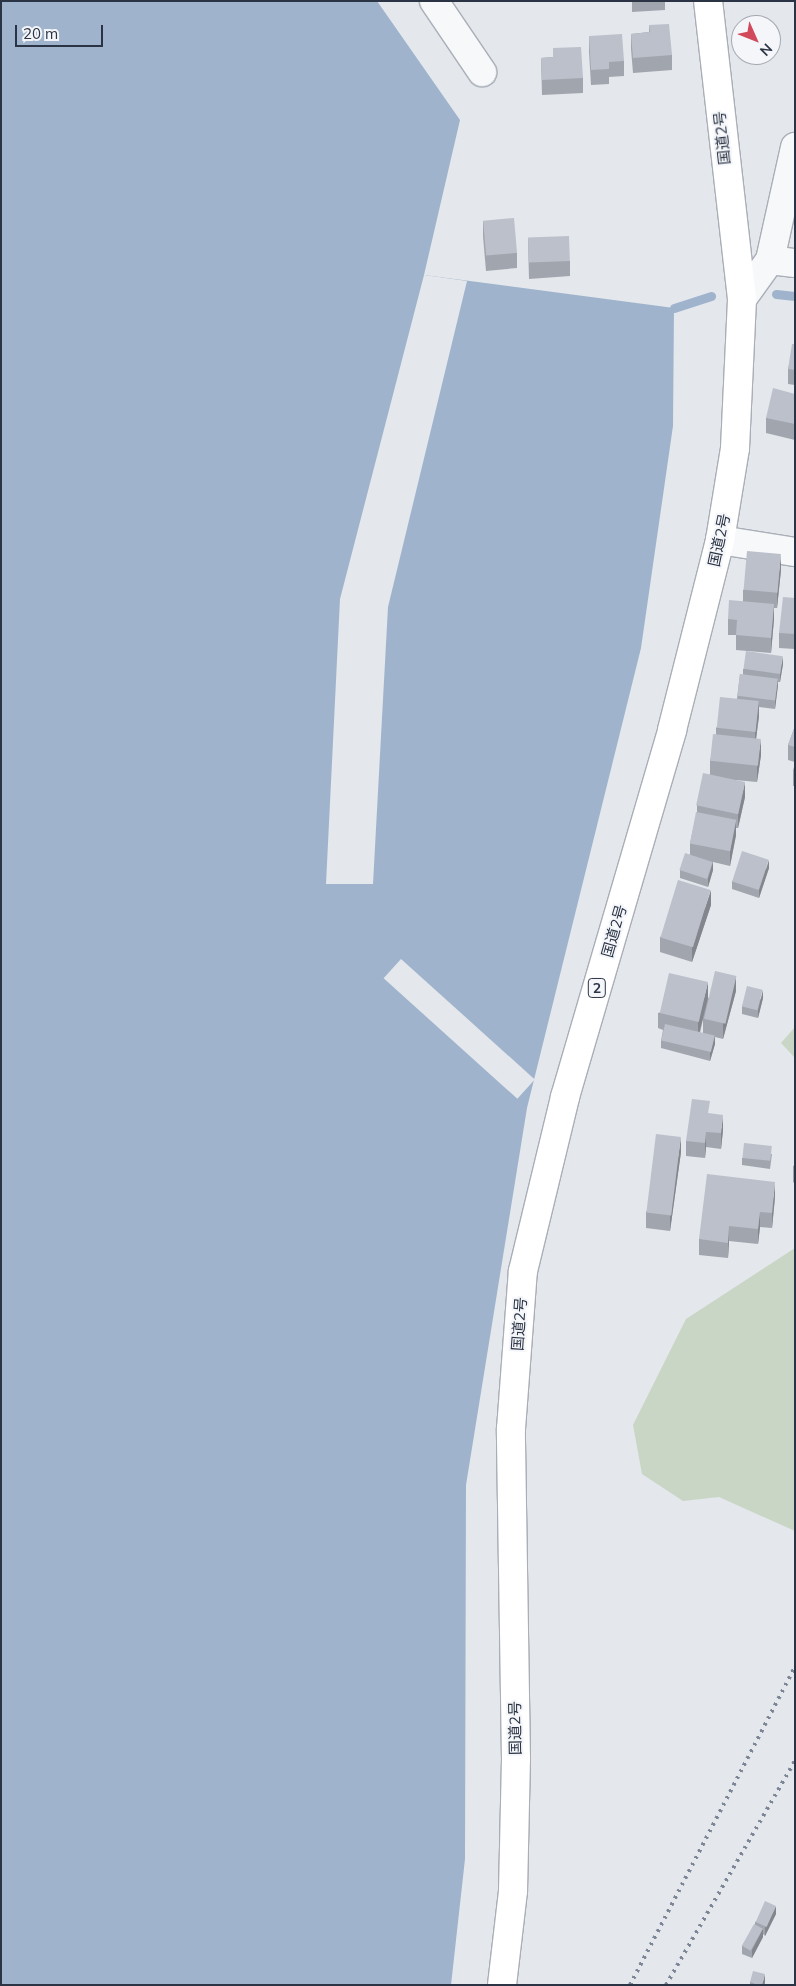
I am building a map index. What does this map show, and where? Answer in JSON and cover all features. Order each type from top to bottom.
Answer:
[{"type":"highway","name":"国道2号","points":[[502,1985],[513,1891],[516,1759],[511,1429],[523,1271],[565,1097],[672,730],[720,540],[735,448],[742,299],[708,1]]},
{"type":"street","points":[[434,1],[482,72]]},
{"type":"street","points":[[742,299],[783,261],[795,147]]},
{"type":"street","points":[[720,540],[795,552]]},
{"type":"green space","points":[[795,1027],[795,1058],[781,1043]]},
{"type":"green space","points":[[795,1248],[795,1531],[719,1497],[683,1501],[642,1474],[633,1425],[686,1319]]},
{"type":"water","points":[[1,1],[377,1],[460,120],[424,275],[674,308],[673,426],[641,648],[527,1108],[466,1485],[465,1859],[451,1985],[1,1985]]},
{"type":"pier","points":[[424,275],[467,281],[388,607],[373,884],[326,884],[340,599]]},
{"type":"pier","points":[[401,959],[535,1079],[517,1099],[384,978]]},
{"type":"building","points":[[669,24],[672,55],[633,58],[631,34],[650,32],[649,25]]},
{"type":"building","points":[[622,34],[624,61],[609,62],[609,69],[591,70],[589,36]]},
{"type":"building","points":[[581,47],[583,78],[542,80],[541,58],[553,57],[553,48]]},
{"type":"building","points":[[514,218],[517,253],[486,256],[483,221]]},
{"type":"building","points":[[569,236],[570,261],[529,262],[528,237]]},
{"type":"building","points":[[792,344],[795,344],[795,370],[788,369]]},
{"type":"building","points":[[773,388],[795,394],[795,424],[766,418]]},
{"type":"building","points":[[747,551],[781,554],[777,593],[744,590]]},
{"type":"building","points":[[783,597],[795,598],[795,634],[779,633]]},
{"type":"building","points":[[729,600],[774,604],[771,638],[736,635],[737,620],[728,619]]},
{"type":"building","points":[[746,651],[783,656],[780,674],[743,669]]},
{"type":"building","points":[[740,674],[778,679],[775,700],[737,696]]},
{"type":"building","points":[[720,697],[759,701],[756,732],[717,728]]},
{"type":"building","points":[[795,726],[795,747],[788,745]]},
{"type":"building","points":[[713,734],[761,739],[758,766],[710,761]]},
{"type":"building","points":[[703,773],[745,782],[738,814],[696,805]]},
{"type":"building","points":[[696,812],[736,820],[730,851],[690,843]]},
{"type":"building","points":[[742,851],[769,860],[759,890],[732,881]]},
{"type":"building","points":[[685,853],[713,862],[707,879],[679,870]]},
{"type":"building","points":[[678,880],[711,890],[693,947],[660,937]]},
{"type":"building","points":[[715,971],[736,976],[725,1024],[704,1019]]},
{"type":"building","points":[[669,973],[708,982],[699,1022],[660,1013]]},
{"type":"building","points":[[747,986],[763,990],[757,1010],[742,1006]]},
{"type":"building","points":[[665,1024],[715,1035],[711,1052],[661,1041]]},
{"type":"building","points":[[692,1099],[710,1101],[708,1113],[723,1115],[721,1133],[706,1132],[705,1143],[686,1141]]},
{"type":"building","points":[[656,1134],[681,1137],[671,1215],[646,1212]]},
{"type":"building","points":[[744,1143],[772,1146],[770,1161],[742,1158]]},
{"type":"building","points":[[707,1174],[775,1182],[772,1213],[760,1212],[758,1229],[729,1226],[728,1243],[699,1239]]},
{"type":"building","points":[[765,1901],[776,1906],[767,1927],[756,1922]]},
{"type":"building","points":[[754,1924],[763,1929],[751,1951],[742,1946]]},
{"type":"building","points":[[753,1971],[765,1974],[762,1985],[750,1982]]},
{"type":"waterway","points":[[776,294],[795,296]]},
{"type":"waterway","points":[[674,308],[711,296]]},
{"type":"railway","points":[[630,1985],[795,1667]]},
{"type":"railway","points":[[666,1985],[795,1761]]}]
